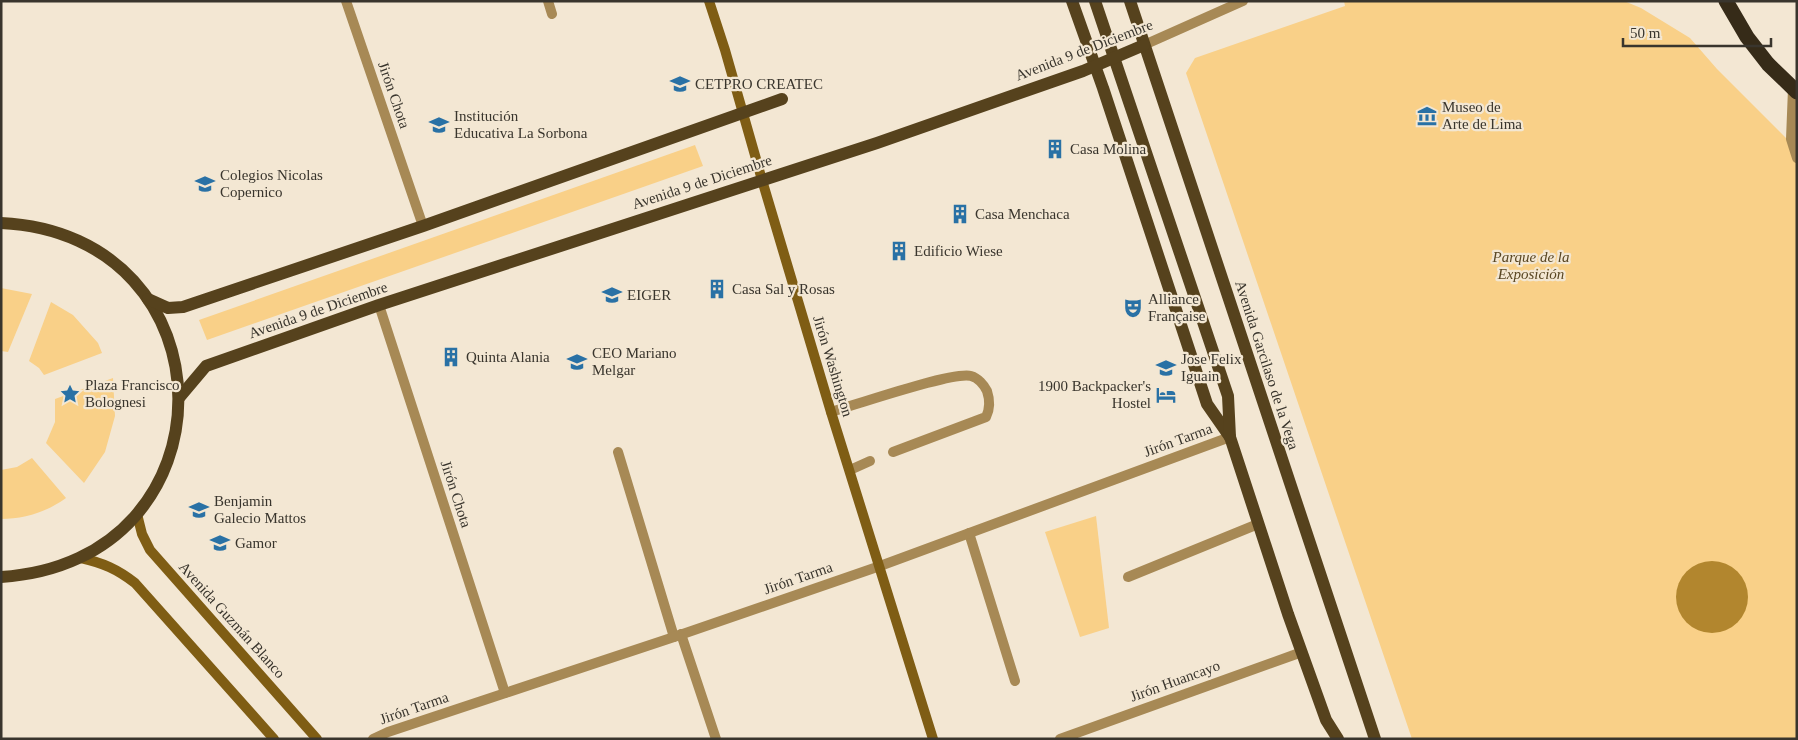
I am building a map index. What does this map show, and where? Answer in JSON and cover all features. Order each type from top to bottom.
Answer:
[{"type":"highway","points":[[1726,1],[1747,37],[1768,64],[1795,91]]},
{"type":"main road","points":[[1072,1],[1208,404],[1230,437]]},
{"type":"main road","points":[[1095,1],[1228,396],[1230,437],[1258,524],[1326,720],[1338,739]]},
{"type":"main road","name":"Avenida Garcilaso de la Vega","points":[[1130,1],[1375,739]]},
{"type":"main road","name":"Avenida 9 de Diciembre","points":[[179,398],[206,366],[379,305],[876,143],[1115,58],[1144,45]]},
{"type":"main road","points":[[148,299],[168,308],[183,307],[423,226],[782,99]]},
{"type":"main road","points":[[1,223],[24,224],[48,229],[70,237],[93,248],[113,262],[132,280],[148,299],[161,322],[171,346],[177,372],[179,398],[178,423],[164,471],[152,494],[137,514],[118,533],[81,558],[54,569],[26,576],[1,577]]},
{"type":"street","name":"Jirón Chota","points":[[346,1],[423,226]]},
{"type":"street","points":[[548,1],[552,14]]},
{"type":"street","name":"Jirón Washington","points":[[709,1],[744,113],[831,412],[933,739]]},
{"type":"street","name":"Avenida 9 de Diciembre","points":[[1144,45],[1243,1]]},
{"type":"street","points":[[1795,91],[1791,139],[1797,158]]},
{"type":"street","name":"Jirón Chota","points":[[379,305],[505,693]]},
{"type":"street","points":[[831,412],[937,380],[963,375],[977,379],[983,384],[988,393],[990,408],[986,417],[894,452]]},
{"type":"street","name":"Jirón Tarma","points":[[373,739],[388,732],[678,636],[880,566],[1230,437]]},
{"type":"street","points":[[618,452],[678,636],[716,739]]},
{"type":"street","points":[[850,470],[870,461]]},
{"type":"street","name":"Avenida Guzmán Blanco","points":[[137,514],[142,534],[150,550],[317,739]]},
{"type":"street","points":[[1128,577],[1258,524]]},
{"type":"street","points":[[970,533],[1015,681]]},
{"type":"street","points":[[81,558],[101,562],[121,572],[135,583],[274,739]]},
{"type":"street","name":"Jirón Huancayo","points":[[1060,739],[1302,652]]},
{"type":"street","points":[[1326,720],[1328,739]]},
{"type":"green space","name":"Parque de la Exposición","points":[[1344,1],[1624,1],[1641,8],[1690,38],[1717,69],[1797,149],[1797,739],[1412,739],[1186,73],[1195,58],[1345,6]]},
{"type":"green space","points":[[695,145],[703,166],[207,340],[199,320]]},
{"type":"green space","points":[[1,288],[32,294],[8,352],[1,351]]},
{"type":"green space","points":[[51,302],[73,315],[98,343],[102,353],[44,375],[39,368],[29,361]]},
{"type":"green space","points":[[113,378],[115,416],[105,452],[84,483],[46,443],[55,422],[55,399]]},
{"type":"green space","points":[[32,458],[66,498],[35,514],[1,519],[1,470],[17,467]]},
{"type":"green space","points":[[1096,516],[1109,628],[1080,637],[1045,532]]},
{"type":"shaded area","points":[[1719,561],[1738,571],[1746,583],[1748,597],[1746,611],[1738,623],[1726,631],[1705,633],[1686,623],[1678,611],[1676,590],[1686,571],[1698,563]]},
{"type":"place","name":"CETPRO CREATEC","points":[[680,84]]},
{"type":"place","name":"Museo de Arte de Lima","points":[[1427,116]]},
{"type":"place","name":"Institución Educativa La Sorbona","points":[[439,125]]},
{"type":"place","name":"Casa Molina","points":[[1055,149]]},
{"type":"place","name":"Colegios Nicolas Copernico","points":[[205,184]]},
{"type":"place","name":"Casa Menchaca","points":[[960,214]]},
{"type":"place","name":"Edificio Wiese","points":[[899,251]]},
{"type":"place","name":"Casa Sal y Rosas","points":[[717,289]]},
{"type":"place","name":"EIGER","points":[[612,295]]},
{"type":"place","name":"Alliance Française","points":[[1133,308]]},
{"type":"place","name":"Quinta Alania","points":[[451,357]]},
{"type":"place","name":"CEO Mariano Melgar","points":[[577,362]]},
{"type":"place","name":"Jose Felix Iguain","points":[[1166,368]]},
{"type":"place","name":"Plaza Francisco Bolognesi","points":[[70,394]]},
{"type":"place","name":"1900 Backpacker's Hostel","points":[[1166,395]]},
{"type":"place","name":"Benjamin Galecio Mattos","points":[[199,510]]},
{"type":"place","name":"Gamor","points":[[220,543]]}]
